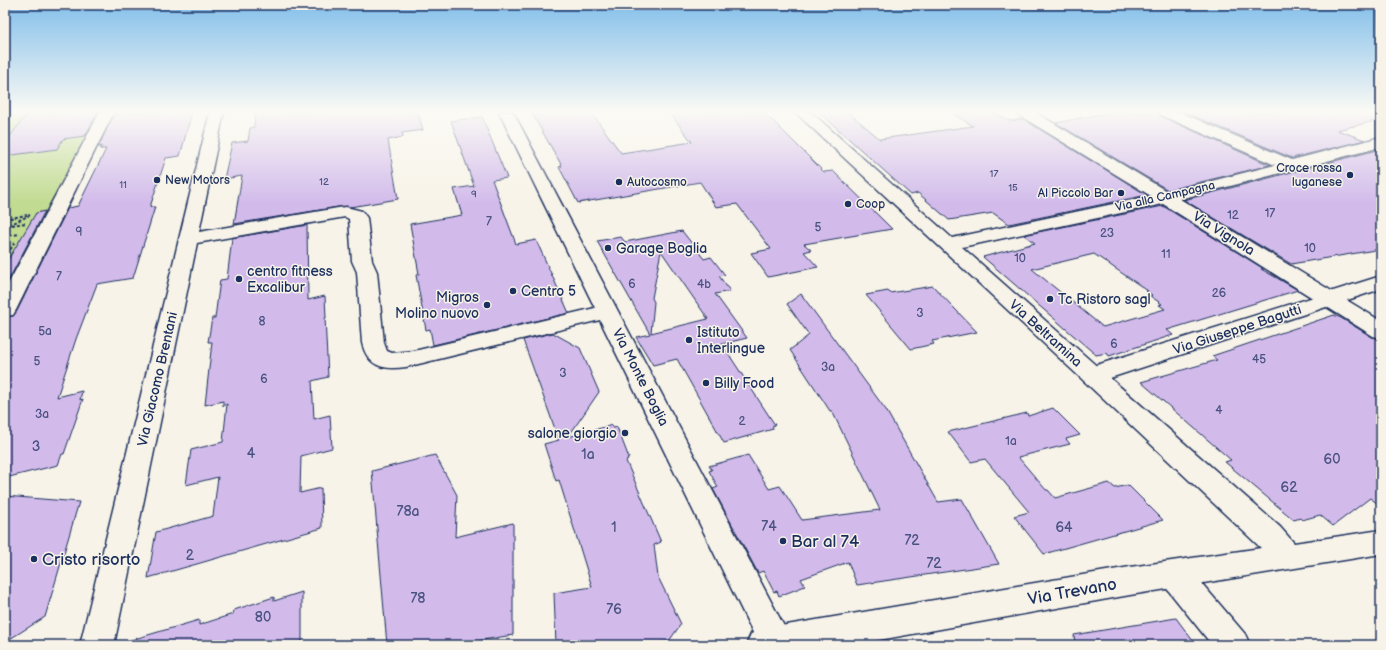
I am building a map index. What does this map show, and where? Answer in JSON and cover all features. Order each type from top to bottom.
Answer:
[{"type":"street","points":[[5,310],[91,142]]},
{"type":"street","name":"Via Giacomo Brentani","points":[[97,645],[210,142]]},
{"type":"street","name":"Via Monte Boglia","points":[[521,142],[608,312],[769,644]]},
{"type":"street","name":"Via Beltramina","points":[[836,142],[1258,526],[1288,557]]},
{"type":"street","name":"Via Vignola","points":[[1074,142],[1381,331]]},
{"type":"street","points":[[1236,142],[1289,165]]},
{"type":"street","name":"Via alla Campagna","points":[[948,244],[1166,198],[1380,142]]},
{"type":"street","points":[[189,239],[338,213],[346,212],[356,215],[358,218],[362,262],[367,272],[373,343],[379,356],[383,359],[391,361],[516,335],[608,312]]},
{"type":"street","name":"Via Giuseppe Bagutti","points":[[1092,375],[1381,282]]},
{"type":"street","name":"Via Trevano","points":[[769,644],[1130,581],[1381,542]]},
{"type":"street","points":[[1176,575],[1233,645]]},
{"type":"path","points":[[5,219],[32,214],[6,226]]},
{"type":"path","points":[[6,226],[27,223]]},
{"type":"path","points":[[5,236],[20,234]]},
{"type":"path","points":[[5,251],[10,250]]},
{"type":"green space","points":[[5,142],[85,142],[5,292]]},
{"type":"building","points":[[61,142],[57,149],[5,156],[5,143]]},
{"type":"building","points":[[100,142],[184,142],[180,156],[166,158],[150,207],[155,207],[133,278],[97,284],[76,339],[57,397],[82,391],[80,400],[83,399],[64,454],[62,454],[58,465],[5,478],[5,317],[13,316],[17,311],[68,208],[78,206],[106,149],[100,149],[102,146],[98,147]]},
{"type":"building","points":[[388,142],[398,199],[234,224],[242,176],[224,179],[232,143]]},
{"type":"building","points":[[459,142],[492,142],[507,178],[492,180],[516,244],[536,240],[569,313],[433,345],[430,329],[426,330],[416,275],[419,274],[410,224],[462,215],[454,189],[474,186]]},
{"type":"building","points":[[548,142],[613,142],[621,153],[690,142],[794,142],[824,172],[833,171],[892,229],[804,244],[811,250],[804,252],[818,267],[768,277],[751,253],[771,249],[737,204],[716,207],[700,182],[578,203],[559,167],[562,166]]},
{"type":"building","points":[[853,142],[1061,142],[1147,195],[1009,224],[993,213],[949,220],[918,193],[911,195]]},
{"type":"building","points":[[1088,142],[1219,142],[1270,165],[1168,190]]},
{"type":"building","points":[[1255,142],[1356,142],[1292,158]]},
{"type":"building","points":[[1381,149],[1381,249],[1291,264],[1184,200]]},
{"type":"building","points":[[1163,206],[1264,269],[1261,269],[1298,290],[1167,330],[1173,335],[1109,356],[1107,353],[1096,355],[983,257],[1035,243],[1024,235]],"holes":[[[1094,254],[1148,291],[1146,291],[1152,295],[1150,296],[1162,304],[1159,305],[1165,309],[1103,327],[1032,269]]]},
{"type":"building","points":[[45,211],[5,287],[5,265],[36,213]]},
{"type":"building","points":[[307,225],[308,300],[325,296],[326,318],[328,377],[312,381],[314,419],[330,415],[332,448],[301,456],[300,493],[321,488],[322,528],[148,578],[156,532],[213,516],[218,477],[186,485],[191,450],[223,442],[227,404],[223,406],[223,401],[205,405],[212,342],[208,342],[212,318],[215,318],[220,280],[227,279],[232,238]]},
{"type":"building","points":[[682,231],[704,259],[711,257],[725,275],[719,276],[730,291],[715,294],[747,338],[722,344],[775,425],[772,426],[773,429],[724,443],[677,359],[653,365],[636,337],[650,334],[597,241],[621,237],[625,242]],"holes":[[[661,251],[708,319],[651,333],[654,302],[652,298]]]},
{"type":"building","points":[[933,286],[977,332],[932,341],[934,344],[911,349],[866,295],[888,291],[890,293]]},
{"type":"building","points":[[801,294],[886,410],[938,502],[962,499],[999,564],[857,585],[848,562],[801,579],[805,586],[779,596],[777,591],[774,592],[763,571],[758,573],[713,489],[718,487],[709,471],[712,470],[709,466],[748,455],[769,489],[780,486],[802,520],[880,510],[832,411],[830,411],[790,350],[809,335],[787,304]]},
{"type":"building","points":[[1334,315],[1372,337],[1381,339],[1381,506],[1370,498],[1333,526],[1320,515],[1302,520],[1300,518],[1294,520],[1225,462],[1231,460],[1141,382],[1217,360],[1212,356]]},
{"type":"building","points":[[553,333],[580,348],[599,392],[568,437],[612,425],[613,428],[617,427],[629,458],[627,458],[628,460],[626,461],[661,542],[654,545],[658,577],[681,624],[669,641],[647,645],[556,645],[554,593],[592,587],[559,480],[556,481],[544,444],[559,440],[523,340]]},
{"type":"building","points":[[1053,408],[1080,435],[1066,439],[1070,444],[1018,457],[1046,490],[1048,490],[1055,498],[1109,483],[1115,488],[1128,485],[1163,520],[1044,554],[1014,516],[1029,512],[985,459],[971,462],[948,432],[1027,413],[1028,416]]},
{"type":"building","points":[[435,455],[457,495],[455,537],[513,523],[513,635],[452,645],[387,645],[372,471]]},
{"type":"building","name":"Cristo risorto","points":[[5,496],[79,502],[45,617],[5,642]]},
{"type":"building","points":[[302,592],[302,645],[132,645],[131,640],[199,620],[199,625],[233,614],[234,610],[274,597],[274,601]]},
{"type":"building","points":[[1176,618],[1196,645],[1075,645],[1074,635]]},
{"type":"place","name":"Croce rossa luganese","points":[[1350,175]]},
{"type":"place","name":"New Motors","points":[[157,180]]},
{"type":"place","name":"Autocosmo","points":[[619,182]]},
{"type":"place","name":"Al Piccolo Bar","points":[[1121,193]]},
{"type":"place","name":"Coop","points":[[848,204]]},
{"type":"place","name":"Garage Boglia","points":[[608,248]]},
{"type":"place","name":"centro fitness Excalibur","points":[[239,279]]},
{"type":"place","name":"Centro 5","points":[[513,291]]},
{"type":"place","name":"Tc Ristoro sagl","points":[[1050,299]]},
{"type":"place","name":"Migros Molino nuovo","points":[[487,305]]},
{"type":"place","name":"Istituto Interlingue","points":[[689,340]]},
{"type":"place","name":"Billy Food","points":[[706,383]]},
{"type":"place","name":"salone giorgio","points":[[625,433]]},
{"type":"place","name":"Bar al 74","points":[[783,541]]},
{"type":"place","name":"Cristo risorto","points":[[34,559]]}]
